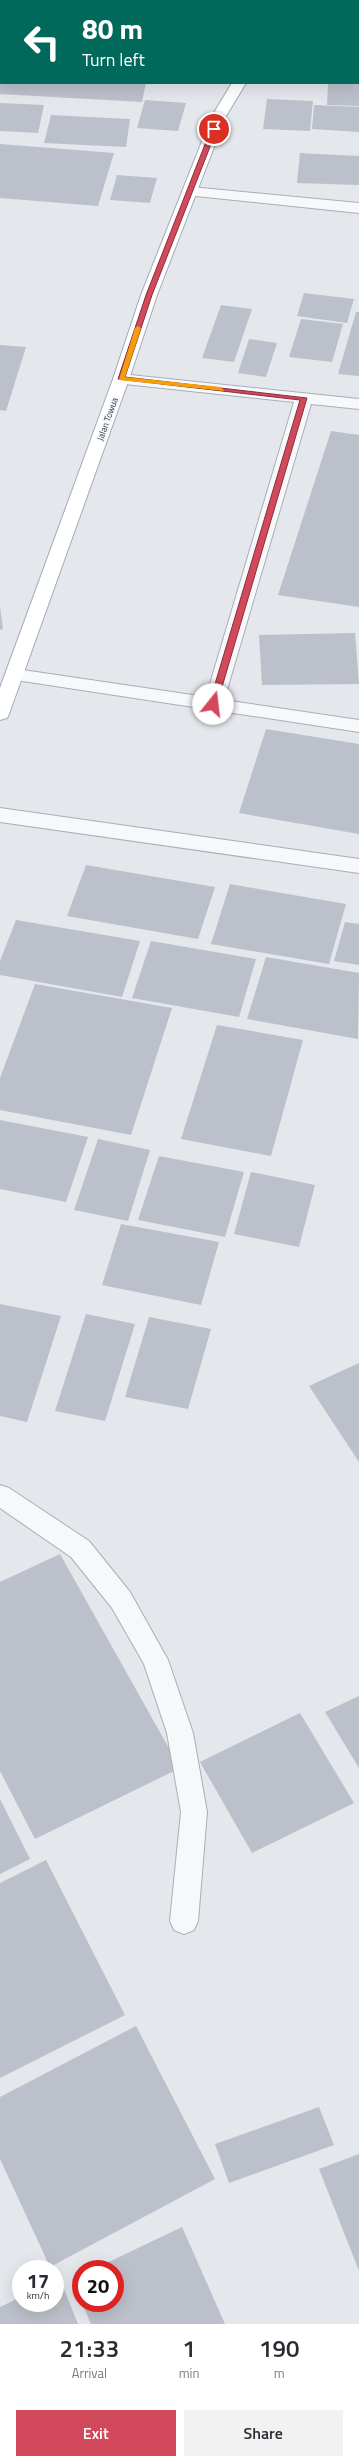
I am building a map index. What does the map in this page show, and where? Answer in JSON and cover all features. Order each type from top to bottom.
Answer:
[{"type":"main road","name":"Jalan Towua","points":[[0,714],[16,675],[121,379],[149,295],[191,192],[219,116],[238,84]]},
{"type":"street","points":[[191,192],[359,208]]},
{"type":"street","points":[[121,379],[359,404]]},
{"type":"street","points":[[213,704],[304,398]]},
{"type":"street","points":[[16,675],[359,726]]},
{"type":"street","points":[[0,815],[359,866]]},
{"type":"street","points":[[0,1495],[80,1549],[121,1600],[155,1660],[180,1732],[194,1812],[184,1921]]},
{"type":"building","points":[[0,84],[146,84],[142,102],[0,94]]},
{"type":"building","points":[[328,84],[359,84],[359,106],[327,105]]},
{"type":"building","points":[[267,99],[313,101],[310,131],[263,129]]},
{"type":"building","points":[[145,100],[186,103],[178,131],[137,128]]},
{"type":"building","points":[[0,103],[44,105],[38,133],[0,131]]},
{"type":"building","points":[[314,105],[359,107],[359,132],[312,129]]},
{"type":"building","points":[[51,115],[130,119],[126,147],[44,143]]},
{"type":"building","points":[[0,144],[114,153],[98,206],[0,198]]},
{"type":"building","points":[[300,153],[359,156],[359,185],[297,183]]},
{"type":"building","points":[[117,175],[157,178],[150,203],[110,200]]},
{"type":"building","points":[[304,293],[354,299],[347,323],[297,316]]},
{"type":"building","points":[[221,305],[252,309],[234,362],[202,358]]},
{"type":"building","points":[[356,312],[359,312],[359,376],[338,374]]},
{"type":"building","points":[[301,319],[343,324],[332,362],[289,357]]},
{"type":"building","points":[[249,339],[277,343],[266,377],[238,373]]},
{"type":"building","points":[[0,345],[26,347],[6,411],[0,410]]},
{"type":"building","points":[[331,431],[359,435],[359,607],[278,595]]},
{"type":"building","points":[[0,606],[3,629],[0,630]]},
{"type":"building","points":[[355,633],[359,684],[262,685],[259,635]]},
{"type":"building","points":[[266,729],[359,744],[359,834],[239,813]]},
{"type":"building","points":[[86,865],[215,887],[198,939],[67,916]]},
{"type":"building","points":[[230,884],[346,904],[329,964],[211,944]]},
{"type":"building","points":[[16,920],[140,941],[122,997],[0,975],[0,961]]},
{"type":"building","points":[[345,922],[359,924],[359,965],[334,961]]},
{"type":"building","points":[[151,941],[256,959],[239,1017],[132,998]]},
{"type":"building","points":[[266,957],[359,973],[358,1039],[247,1019]]},
{"type":"building","points":[[35,984],[172,1008],[131,1135],[0,1110],[0,1078]]},
{"type":"building","points":[[217,1025],[303,1040],[271,1156],[181,1139]]},
{"type":"building","points":[[0,1120],[88,1137],[66,1202],[0,1189]]},
{"type":"building","points":[[98,1139],[150,1150],[128,1221],[74,1210]]},
{"type":"building","points":[[159,1156],[244,1172],[225,1237],[138,1220]]},
{"type":"building","points":[[251,1172],[315,1185],[299,1247],[234,1234]]},
{"type":"building","points":[[121,1224],[219,1242],[201,1305],[102,1285]]},
{"type":"building","points":[[0,1304],[61,1316],[27,1422],[0,1416]]},
{"type":"building","points":[[86,1314],[135,1324],[105,1421],[55,1411]]},
{"type":"building","points":[[149,1317],[211,1329],[188,1409],[125,1397]]},
{"type":"building","points":[[359,1363],[359,1462],[309,1386]]},
{"type":"building","points":[[60,1554],[180,1768],[35,1839],[0,1771],[0,1582]]},
{"type":"building","points":[[359,1696],[359,1768],[325,1712]]},
{"type":"building","points":[[300,1713],[354,1803],[252,1853],[200,1762]]},
{"type":"building","points":[[0,1799],[30,1859],[0,1874]]},
{"type":"building","points":[[46,1860],[125,2015],[0,2078],[0,1883]]},
{"type":"building","points":[[136,2026],[215,2179],[63,2260],[47,2260],[0,2159],[0,2097]]},
{"type":"building","points":[[319,2107],[334,2145],[229,2183],[215,2144]]},
{"type":"building","points":[[359,2154],[359,2271],[319,2169]]},
{"type":"building","points":[[182,2227],[225,2324],[91,2324],[86,2312],[124,2312],[124,2260],[113,2260]]},
{"type":"building","points":[[64,2289],[78,2324],[0,2324],[0,2307],[12,2301],[12,2312],[64,2312]]},
{"type":"slow traffic","points":[[138,328],[121,379],[221,389]]},
{"type":"route","points":[[213,704],[304,398],[121,379],[149,295],[191,192],[214,129]]}]
